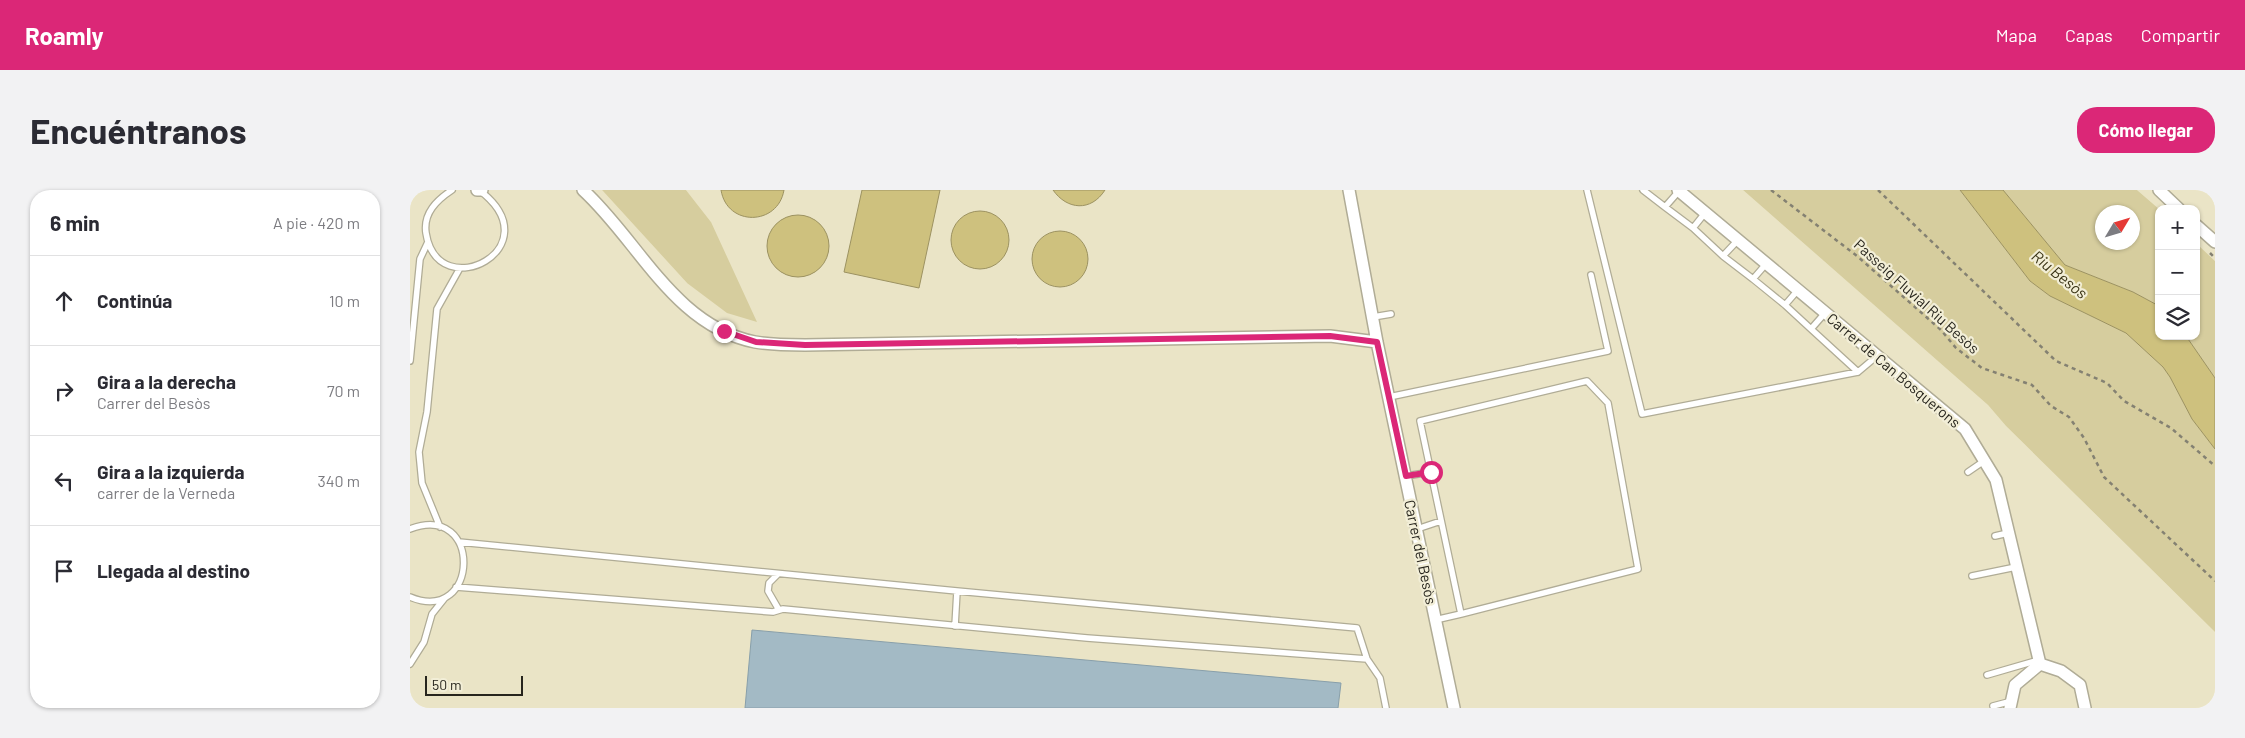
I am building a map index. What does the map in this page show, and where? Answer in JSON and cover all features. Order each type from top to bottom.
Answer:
[{"type":"street","points":[[584,190],[682,304],[724,331],[756,342],[805,345],[1330,336],[1377,342]]},
{"type":"street","name":"Carrer del Besòs","points":[[1348,190],[1377,342],[1454,708]]},
{"type":"street","name":"Carrer de Can Bosquerons","points":[[1678,190],[1965,430],[1996,480],[2039,662]]},
{"type":"street","points":[[2159,190],[2175,205]]},
{"type":"street","points":[[2200,228],[2215,242]]},
{"type":"street","points":[[2011,704],[2015,685],[2039,662],[2061,671],[2080,684],[2085,708]]},
{"type":"lane","points":[[452,190],[435,203],[428,215],[425,228],[428,242],[435,254],[446,264],[460,268],[476,267],[490,259],[500,246],[504,234],[504,221],[499,209],[480,190]]},
{"type":"lane","points":[[1587,190],[1642,414],[1858,372],[1877,356]]},
{"type":"lane","points":[[1644,190],[1693,228],[1723,256],[1785,305],[1858,372]]},
{"type":"lane","points":[[1665,207],[1678,190]]},
{"type":"lane","points":[[1693,228],[1705,213]]},
{"type":"lane","points":[[1723,256],[1738,240]]},
{"type":"lane","points":[[410,361],[420,259],[428,242]]},
{"type":"lane","points":[[1753,279],[1766,264]]},
{"type":"lane","points":[[440,527],[422,483],[419,452],[427,412],[437,309],[460,268]]},
{"type":"lane","points":[[1389,397],[1608,351],[1591,276]]},
{"type":"lane","points":[[1785,305],[1798,290]]},
{"type":"lane","points":[[1811,329],[1825,313]]},
{"type":"lane","points":[[1373,317],[1390,314]]},
{"type":"lane","points":[[1435,620],[1461,614],[1638,569],[1608,403],[1587,381],[1420,420],[1461,614]]},
{"type":"lane","points":[[1968,472],[1984,461]]},
{"type":"lane","points":[[1406,476],[1431,472]]},
{"type":"lane","points":[[1416,528],[1441,521]]},
{"type":"lane","points":[[410,529],[424,525],[440,527],[454,536],[464,554],[465,568],[456,588],[438,604],[432,614],[424,642],[410,664]]},
{"type":"lane","points":[[1995,536],[2008,533]]},
{"type":"lane","points":[[459,542],[1356,628],[1367,660],[1380,678],[1386,708]]},
{"type":"lane","points":[[1972,576],[2016,567]]},
{"type":"lane","points":[[778,574],[770,583],[768,591],[779,610]]},
{"type":"lane","points":[[456,588],[773,612],[779,610],[1367,660]]},
{"type":"lane","points":[[955,626],[957,591]]},
{"type":"lane","points":[[410,606],[411,597],[428,601],[451,593]]},
{"type":"lane","points":[[1986,675],[2039,662]]},
{"type":"lane","points":[[1993,706],[2011,704]]},
{"type":"path","points":[[1878,190],[2056,361],[2107,383],[2124,401],[2171,428],[2215,466]]},
{"type":"path","name":"Passeig Fluvial Riu Besòs","points":[[1773,191],[1857,256],[1941,330],[1956,348],[1982,368],[2032,385],[2051,406],[2068,418],[2084,438],[2104,477],[2215,580]]},
{"type":"shaded area","points":[[410,190],[602,190],[687,283],[711,222],[686,190],[1743,190],[1988,405],[2006,426],[2215,632],[2215,708],[410,708]]},
{"type":"shaded area","points":[[602,190],[686,190],[711,222],[757,322],[727,313],[687,283]]},
{"type":"shaded area","points":[[1743,190],[1960,190],[2030,281],[2050,296],[2126,333],[2163,367],[2192,419],[2215,449],[2215,632],[2006,426],[1988,405]]},
{"type":"shaded area","points":[[2003,190],[2137,190],[2155,206],[2155,304],[2133,292],[2065,265]]},
{"type":"shaded area","points":[[2137,190],[2215,190],[2215,261],[2200,247],[2200,205],[2155,206]]},
{"type":"shaded area","points":[[2200,247],[2215,261],[2215,378],[2189,340],[2200,340]]},
{"type":"water","points":[[721,190],[784,190],[780,202],[772,210],[763,216],[752,217],[742,216],[733,211],[725,202]]},
{"type":"water","points":[[862,190],[940,190],[919,288],[844,272]]},
{"type":"water","points":[[1053,190],[1105,190],[1093,202],[1079,206],[1065,202]]},
{"type":"water","name":"Riu Besòs","points":[[1960,190],[2003,190],[2065,265],[2133,292],[2155,304],[2155,340],[2189,340],[2215,378],[2215,449],[2192,419],[2163,367],[2126,333],[2050,296],[2030,281]]},
{"type":"water","points":[[980,211],[991,213],[1001,219],[1007,229],[1009,240],[1007,251],[1001,261],[991,267],[980,269],[969,267],[959,261],[953,251],[951,240],[953,229],[959,219],[969,213]]},
{"type":"water","points":[[792,215],[804,215],[820,224],[827,234],[829,246],[827,258],[820,268],[804,277],[792,277],[781,272],[772,263],[767,252],[767,240],[772,229],[781,220]]},
{"type":"water","points":[[1054,231],[1066,231],[1076,235],[1084,243],[1088,259],[1084,275],[1076,283],[1066,287],[1054,287],[1044,283],[1036,275],[1032,265],[1032,253],[1036,243],[1044,235]]},
{"type":"building","points":[[752,630],[1341,683],[1338,708],[745,708]]},
{"type":"route","points":[[724,331],[756,342],[805,345],[1330,336],[1377,342],[1406,476],[1431,472]]}]
